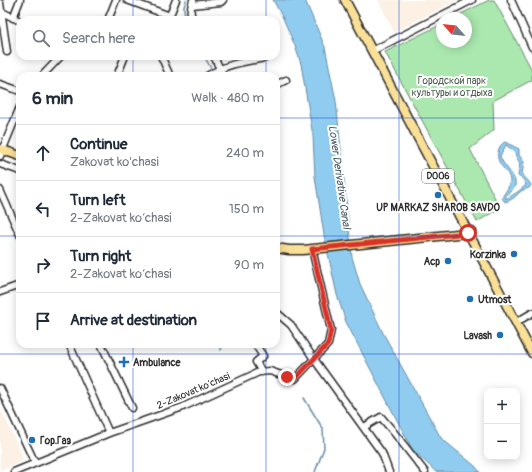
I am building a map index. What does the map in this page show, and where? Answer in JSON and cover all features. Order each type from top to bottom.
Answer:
[{"type":"main road","name":"D006","points":[[345,0],[374,50]]},
{"type":"main road","name":"D006","points":[[350,0],[374,50],[518,321],[532,353]]},
{"type":"main road","points":[[1,151],[16,155]]},
{"type":"main road","points":[[280,249],[289,250],[312,249],[470,232]]},
{"type":"main road","name":"D006","points":[[518,321],[532,342]]},
{"type":"street","points":[[13,18],[20,0]]},
{"type":"street","points":[[110,16],[116,0]]},
{"type":"street","points":[[127,0],[164,16]]},
{"type":"street","points":[[170,16],[176,0]]},
{"type":"street","points":[[191,16],[192,3],[221,2],[223,0]]},
{"type":"street","points":[[374,50],[472,0]]},
{"type":"street","points":[[511,0],[532,47]]},
{"type":"street","points":[[0,3],[7,52]]},
{"type":"street","points":[[0,11],[16,19]]},
{"type":"street","points":[[46,72],[56,60]]},
{"type":"street","points":[[119,72],[123,60]]},
{"type":"street","points":[[164,60],[168,72]]},
{"type":"street","points":[[216,60],[222,72]]},
{"type":"street","points":[[214,72],[220,68],[236,63],[253,60]]},
{"type":"street","points":[[280,83],[286,80]]},
{"type":"street","points":[[0,84],[16,90]]},
{"type":"street","points":[[1,151],[16,123]]},
{"type":"street","points":[[0,164],[16,170]]},
{"type":"street","points":[[0,190],[16,226]]},
{"type":"street","points":[[258,348],[263,356],[256,362],[262,372],[270,371],[295,379],[328,344],[331,330],[312,249]]},
{"type":"street","points":[[0,292],[16,286]]},
{"type":"street","points":[[518,321],[532,313]]},
{"type":"street","points":[[280,315],[291,325],[382,453],[389,472]]},
{"type":"street","points":[[71,348],[109,433]]},
{"type":"street","points":[[103,348],[132,408]]},
{"type":"street","name":"2-Zakovat ko‘chasi","points":[[14,472],[109,433],[183,407],[262,372]]},
{"type":"street","points":[[0,388],[32,464],[33,472]]},
{"type":"street","points":[[364,428],[381,417],[425,472]]},
{"type":"shaded area","points":[[378,0],[458,0],[394,32]]},
{"type":"shaded area","points":[[0,407],[24,460],[0,471]]},
{"type":"green space","name":"Городской парк культуры и отдыха","points":[[489,0],[494,0],[532,70],[532,80],[493,101],[494,130],[470,149],[500,208],[477,222],[385,52],[436,27],[436,48],[472,48],[472,12],[465,12]]},
{"type":"water","name":"Lower Derivative Canal","points":[[273,0],[305,0],[325,47],[336,101],[352,257],[360,284],[383,333],[441,438],[475,466],[480,472],[436,472],[412,449],[346,322],[337,295],[324,235],[315,177],[313,136],[301,64],[283,18]]},
{"type":"water","points":[[505,142],[519,149],[519,155],[524,162],[522,174],[531,185],[529,188],[523,190],[505,202],[502,198],[510,181],[508,174],[500,164],[498,152],[501,145]],"holes":[[[506,145],[515,152],[520,163],[518,176],[523,179],[526,185],[506,199],[506,195],[514,188],[515,180],[500,156]]]},
{"type":"waterway","points":[[185,16],[184,7],[186,0]]},
{"type":"waterway","points":[[206,60],[212,70]]},
{"type":"waterway","points":[[304,398],[323,429],[324,448],[315,472]]},
{"type":"place","name":"UP MARKAZ SHAROB SAVDO","points":[[438,195]]},
{"type":"place","name":"Korzinka","points":[[514,254]]},
{"type":"place","name":"Аср","points":[[448,261]]},
{"type":"place","name":"Utmost","points":[[470,299]]},
{"type":"place","name":"Lavash","points":[[500,335]]},
{"type":"place","name":"Ambulance","points":[[124,362]]},
{"type":"place","name":"Гор.Газ","points":[[32,440]]},
{"type":"route","points":[[287,377],[295,379],[328,344],[331,330],[312,249],[468,233]]}]
